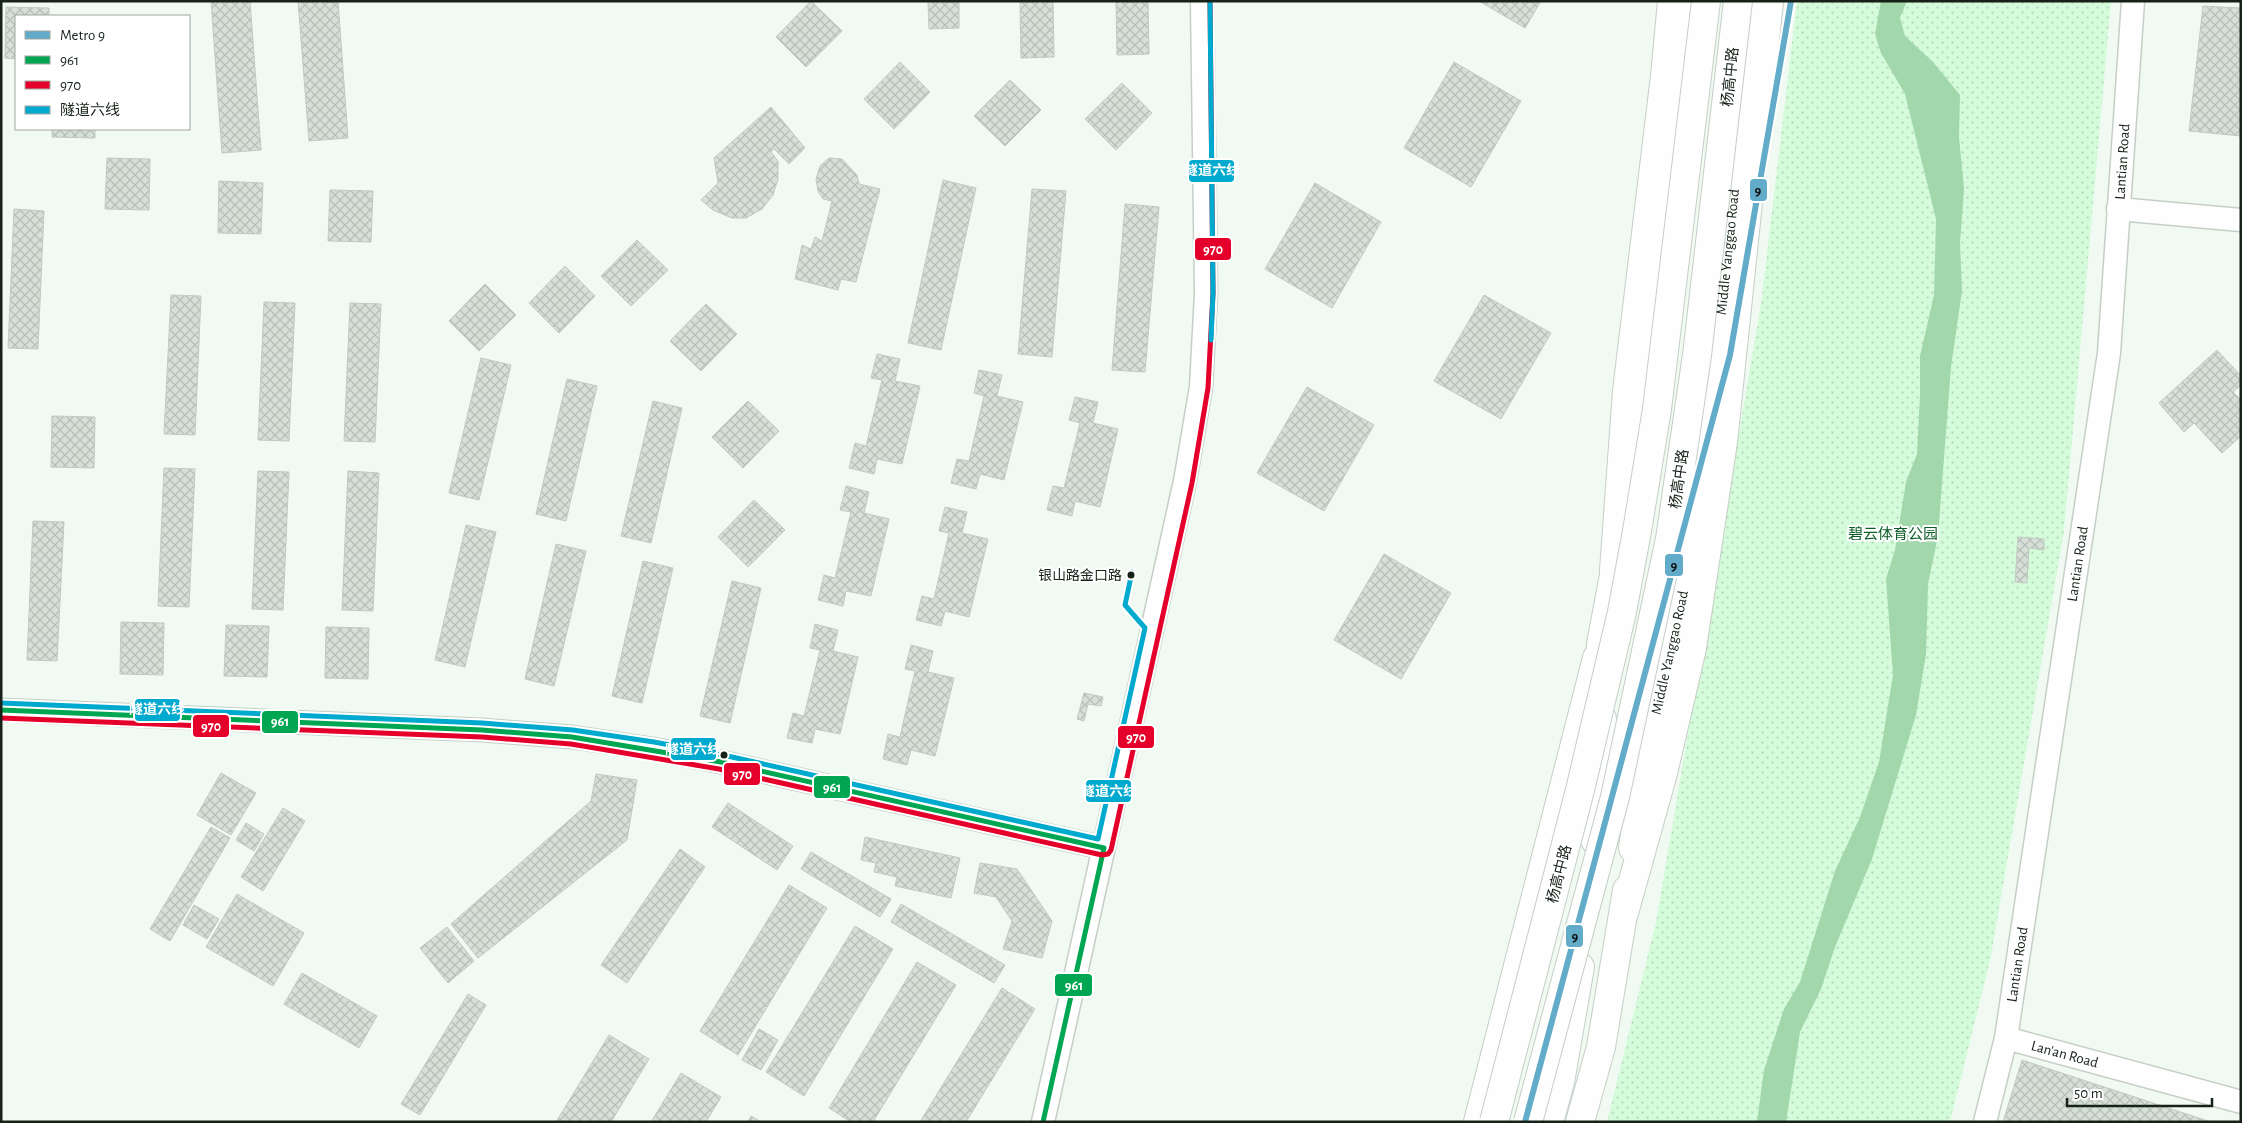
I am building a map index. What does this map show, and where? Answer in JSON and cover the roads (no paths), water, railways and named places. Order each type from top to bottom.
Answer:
[{"type":"main road","points":[[1614,570],[1628,391],[1672,1]]},
{"type":"main road","points":[[1478,1122],[1600,644],[1636,470],[1688,1]]},
{"type":"main road","name":"杨高中路","points":[[1494,1122],[1580,790],[1622,612],[1657,409],[1706,1]]},
{"type":"main road","name":"杨高中路","points":[[1528,1122],[1615,797],[1670,539],[1697,355],[1738,1]]},
{"type":"main road","name":"Middle Yanggao Road","points":[[1580,1122],[1602,1047],[1624,913],[1646,757],[1682,597],[1707,446],[1754,1]]},
{"type":"main road","points":[[1624,913],[1663,773],[1692,648],[1723,442],[1769,1]]},
{"type":"main road","points":[[1549,1122],[1560,1082],[1585,942],[1602,772],[1600,644]]},
{"type":"street","points":[[1043,1122],[1185,482],[1201,387],[1206,293],[1202,1]]},
{"type":"street","name":"Lantian Road","points":[[1985,1122],[2006,1038],[2109,353],[2133,1]]},
{"type":"street","points":[[2118,209],[2241,220]]},
{"type":"street","points":[[1,710],[482,730],[572,737],[653,749],[721,762],[1104,848]]},
{"type":"street","name":"Lan'an Road","points":[[2006,1038],[2241,1102]]},
{"type":"metro line","name":"9","points":[[1525,1122],[1730,355],[1791,1]]},
{"type":"place","name":"银山路金口路","points":[[1131,575]]},
{"type":"park label","name":"碧云体育公园","points":[[1893,534]]}]
